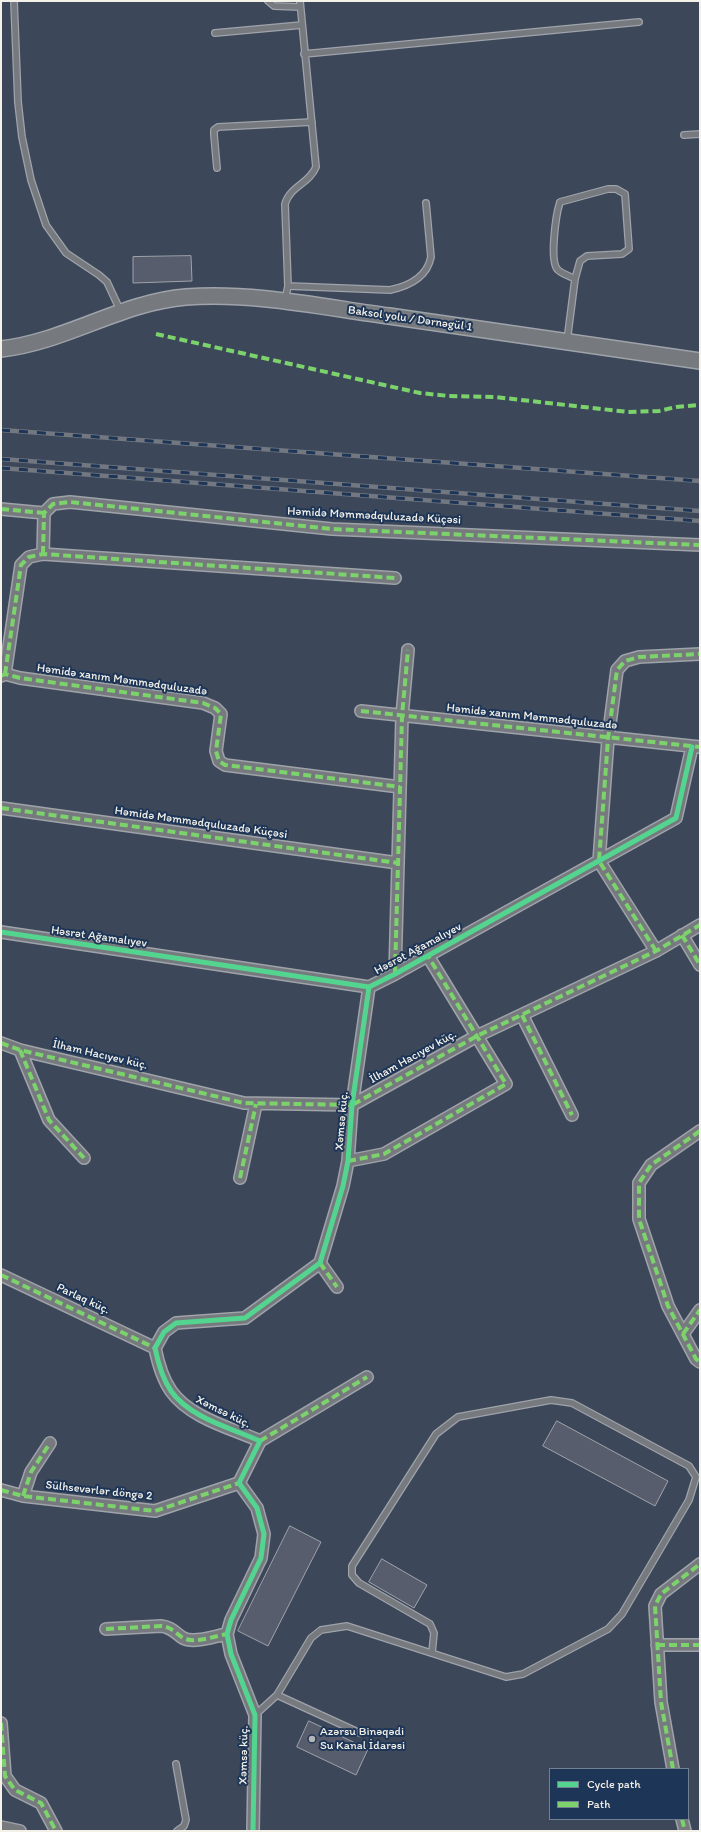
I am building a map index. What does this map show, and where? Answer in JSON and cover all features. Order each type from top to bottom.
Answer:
[{"type":"main road","name":"Baksol yolu / Dərnəgül 1","points":[[1,349],[41,340],[147,304],[186,297],[220,297],[285,301],[700,361]]},
{"type":"street","name":"Həmidə Məmmədquluzadə Küçəsi","points":[[44,513],[53,504],[70,502],[332,529],[700,545]]},
{"type":"street","points":[[1,509],[44,513],[43,554]]},
{"type":"street","points":[[3,675],[21,565],[29,558],[43,554],[395,578]]},
{"type":"street","points":[[395,974],[402,716],[408,650]]},
{"type":"street","points":[[656,951],[599,861],[608,739],[617,670],[625,661],[639,657],[700,654]]},
{"type":"street","name":"Həmidə xanım Məmmədquluzadə","points":[[3,675],[203,703],[215,708],[221,714],[216,752],[219,761],[225,765],[400,787]]},
{"type":"street","name":"Həmidə xanım Məmmədquluzadə","points":[[361,711],[608,739],[696,747]]},
{"type":"street","name":"Həsrət Ağamalıyev","points":[[1,932],[369,987],[428,956],[676,818],[696,747]]},
{"type":"street","name":"Həmidə Məmmədquluzadə Küçəsi","points":[[1,808],[398,863]]},
{"type":"street","name":"İlham Hacıyev küç.","points":[[1,1043],[20,1050],[244,1103],[352,1105],[477,1036],[656,951],[700,925]]},
{"type":"street","points":[[682,935],[700,965]]},
{"type":"street","points":[[348,1161],[384,1154],[506,1084],[428,956]]},
{"type":"street","name":"Xəmsə küç.","points":[[320,1263],[343,1186],[348,1161],[352,1105],[369,987]]},
{"type":"street","points":[[522,1015],[572,1115]]},
{"type":"street","points":[[20,1050],[49,1120],[84,1158]]},
{"type":"street","points":[[240,1178],[256,1104]]},
{"type":"street","points":[[700,1131],[651,1165],[639,1183],[639,1219],[668,1306],[696,1359],[700,1362]]},
{"type":"street","points":[[155,1348],[164,1332],[176,1323],[245,1318],[320,1263],[337,1287]]},
{"type":"street","name":"Parlaq küç.","points":[[1,1275],[155,1348]]},
{"type":"street","points":[[683,1334],[700,1310]]},
{"type":"street","name":"Xəmsə küç.","points":[[155,1348],[160,1370],[172,1392],[193,1411],[260,1440],[239,1482],[257,1508],[264,1534],[261,1558],[231,1620],[227,1634],[230,1654],[255,1716],[253,1831]]},
{"type":"street","points":[[260,1440],[367,1377]]},
{"type":"street","points":[[23,1496],[31,1472],[50,1443]]},
{"type":"street","name":"Sülhsevərlər döngə 2","points":[[1,1490],[23,1496],[155,1511],[239,1482]]},
{"type":"street","points":[[673,1768],[661,1702],[655,1606],[661,1594],[700,1564]]},
{"type":"street","points":[[106,1629],[161,1626],[168,1627],[182,1637],[193,1640],[227,1634]]},
{"type":"street","points":[[658,1645],[700,1645]]},
{"type":"street","points":[[1,1723],[4,1776],[15,1790],[41,1803],[56,1831]]},
{"type":"street","points":[[682,1820],[685,1831]]},
{"type":"street","points":[[1,1827],[20,1831]]},
{"type":"lane","points":[[14,1],[18,102],[22,137],[31,180],[46,225],[66,253],[99,275],[106,282],[121,312]]},
{"type":"lane","points":[[268,1],[274,6],[300,4],[316,167],[312,176],[287,195],[284,204],[288,286],[285,301]]},
{"type":"lane","points":[[304,54],[639,22]]},
{"type":"lane","points":[[215,33],[302,25]]},
{"type":"lane","points":[[217,168],[214,130],[218,127],[312,122]]},
{"type":"lane","points":[[684,135],[700,134]]},
{"type":"lane","points":[[567,342],[575,278],[580,261],[586,256],[622,254],[629,249],[625,194],[616,189],[608,189],[560,202],[556,213],[553,264],[558,271],[575,278]]},
{"type":"lane","points":[[288,286],[390,290],[406,286],[429,265],[431,257],[426,203]]},
{"type":"lane","points":[[255,1716],[277,1695],[312,1638],[321,1630],[347,1626],[506,1677],[523,1674],[608,1629],[622,1614],[689,1500],[696,1477],[689,1466],[572,1403],[551,1400],[458,1417],[436,1434],[352,1566],[352,1574],[359,1583],[430,1624],[434,1633],[432,1653]]},
{"type":"lane","points":[[277,1695],[360,1732]]},
{"type":"lane","points":[[176,1764],[186,1820],[184,1826],[177,1831]]},
{"type":"building","points":[[191,256],[192,281],[133,283],[133,257]]},
{"type":"building","points":[[557,1421],[668,1481],[655,1506],[543,1446]]},
{"type":"building","points":[[290,1526],[321,1542],[268,1646],[238,1631]]},
{"type":"building","points":[[382,1559],[427,1585],[414,1608],[369,1582]]},
{"type":"building","points":[[309,1721],[368,1749],[356,1775],[297,1747]]},
{"type":"railway","points":[[1,430],[700,481]]},
{"type":"railway","points":[[1,459],[700,511]]},
{"type":"railway","points":[[1,468],[700,521]]},
{"type":"marked path","points":[[156,334],[420,393],[449,396],[495,397],[628,412],[659,411],[676,407],[700,405]]},
{"type":"marked path","points":[[43,554],[44,513],[53,504],[70,502],[332,529],[700,545]]},
{"type":"marked path","points":[[1,509],[44,513]]},
{"type":"marked path","points":[[5,674],[21,565],[29,557],[43,554],[395,578]]},
{"type":"marked path","points":[[395,974],[402,716],[408,650]]},
{"type":"marked path","points":[[656,951],[599,861],[608,739],[617,670],[625,661],[639,657],[700,654]]},
{"type":"marked path","points":[[1,676],[5,674],[20,678],[203,703],[215,708],[221,714],[216,751],[219,761],[225,765],[400,787]]},
{"type":"marked path","points":[[361,711],[700,747]]},
{"type":"marked path","points":[[1,808],[398,863]]},
{"type":"marked path","points":[[1,1043],[20,1050],[244,1103],[352,1105],[477,1036],[656,951],[700,925]]},
{"type":"marked path","points":[[682,935],[700,965]]},
{"type":"marked path","points":[[348,1161],[384,1154],[506,1084],[428,956]]},
{"type":"marked path","points":[[522,1015],[572,1115]]},
{"type":"marked path","points":[[20,1050],[49,1120],[84,1158]]},
{"type":"marked path","points":[[240,1178],[256,1104]]},
{"type":"marked path","points":[[700,1131],[651,1165],[639,1183],[639,1219],[668,1306],[696,1359],[700,1362]]},
{"type":"marked path","points":[[320,1263],[337,1287]]},
{"type":"marked path","points":[[1,1275],[155,1348]]},
{"type":"marked path","points":[[683,1334],[700,1310]]},
{"type":"marked path","points":[[260,1441],[367,1377]]},
{"type":"marked path","points":[[23,1496],[31,1472],[50,1443]]},
{"type":"marked path","points":[[1,1490],[23,1496],[155,1511],[239,1483]]},
{"type":"marked path","points":[[673,1768],[661,1702],[655,1606],[661,1594],[700,1564]]},
{"type":"marked path","points":[[106,1629],[161,1626],[171,1629],[188,1640],[205,1639],[227,1634]]},
{"type":"marked path","points":[[657,1645],[700,1645]]},
{"type":"marked path","points":[[1,1723],[5,1776],[15,1790],[41,1803],[56,1831]]},
{"type":"marked path","points":[[682,1820],[685,1831]]},
{"type":"cycle path","points":[[1,932],[369,987],[676,818],[692,747]]},
{"type":"cycle path","points":[[253,1831],[255,1715],[231,1654],[227,1634],[231,1620],[261,1558],[264,1534],[257,1508],[239,1483],[260,1441],[200,1415],[179,1400],[165,1381],[155,1348],[164,1332],[176,1323],[245,1318],[320,1263],[343,1186],[348,1161],[352,1105],[369,987]]},
{"type":"place","name":"Azərsu Binəqədi Su Kanal İdarəsi","points":[[312,1739]]}]
